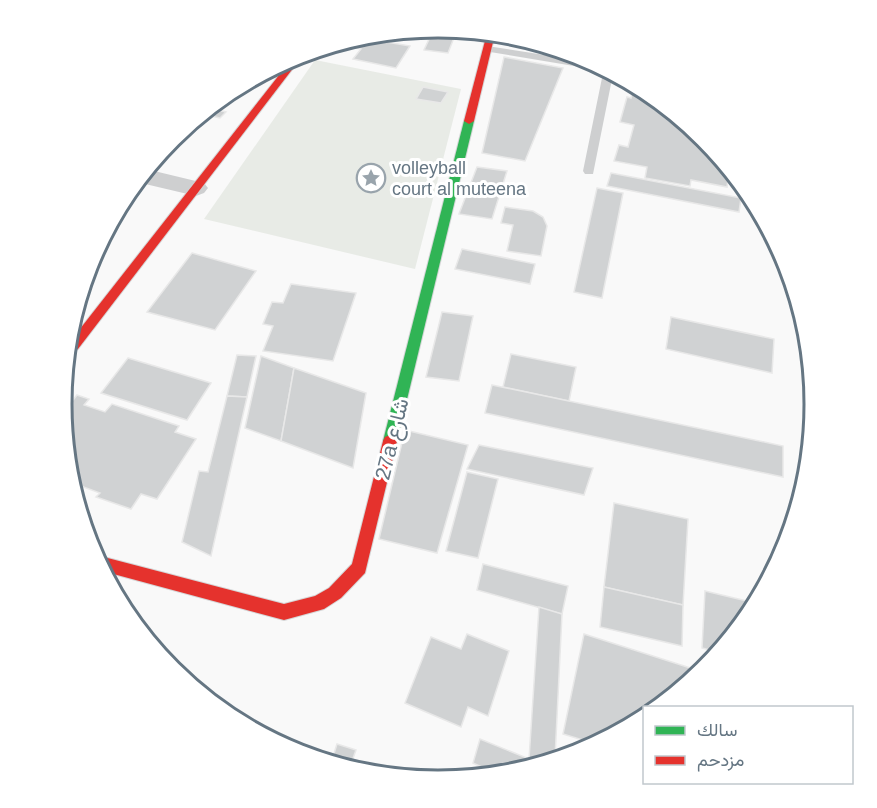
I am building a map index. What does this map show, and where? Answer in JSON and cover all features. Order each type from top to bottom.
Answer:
[{"type":"street","name":"27a شارع","points":[[110,566],[284,612],[314,606],[340,591],[359,568],[488,43]]},
{"type":"street","points":[[78,340],[288,70]]},
{"type":"street","points":[[150,178],[196,188]]},
{"type":"lane","points":[[488,43],[564,60]]},
{"type":"lane","points":[[589,171],[608,79]]},
{"type":"shaded area","points":[[315,60],[461,89],[415,269],[204,219]]},
{"type":"building","points":[[430,38],[454,38],[448,53],[424,50]]},
{"type":"building","points":[[386,42],[410,46],[396,68],[353,59],[361,49],[355,48]]},
{"type":"building","points":[[504,57],[563,68],[525,161],[482,153]]},
{"type":"building","points":[[423,87],[448,92],[441,103],[416,99]]},
{"type":"building","points":[[632,93],[680,128],[714,162],[728,180],[727,187],[691,180],[690,186],[645,178],[647,167],[614,161],[619,145],[628,147],[634,125],[620,122],[627,97],[631,98]]},
{"type":"building","points":[[219,110],[226,112],[220,118],[211,116]]},
{"type":"building","points":[[477,167],[507,171],[492,219],[459,214]]},
{"type":"building","points":[[611,173],[741,198],[739,212],[607,186]]},
{"type":"building","points":[[597,188],[623,193],[602,298],[574,292]]},
{"type":"building","points":[[505,207],[533,211],[543,217],[547,226],[541,256],[507,251],[513,225],[501,223]]},
{"type":"building","points":[[462,249],[535,264],[530,284],[455,269]]},
{"type":"building","points":[[192,253],[256,271],[215,330],[147,312]]},
{"type":"building","points":[[291,284],[356,293],[333,361],[263,351],[273,326],[263,324],[272,302],[283,303]]},
{"type":"building","points":[[442,312],[473,316],[459,381],[426,377]]},
{"type":"building","points":[[671,317],[774,339],[772,373],[666,349]]},
{"type":"building","points":[[511,354],[576,367],[569,401],[503,387]]},
{"type":"building","points":[[237,355],[256,356],[247,397],[227,396]]},
{"type":"building","points":[[261,356],[294,368],[281,441],[245,428]]},
{"type":"building","points":[[128,358],[211,383],[187,420],[101,393]]},
{"type":"building","points":[[294,368],[366,393],[353,468],[281,441]]},
{"type":"building","points":[[492,385],[783,446],[783,477],[485,413]]},
{"type":"building","points":[[77,395],[89,399],[84,405],[105,412],[112,404],[179,426],[175,432],[196,439],[157,499],[141,494],[131,509],[96,497],[100,493],[81,486],[75,452],[72,401]]},
{"type":"building","points":[[227,396],[247,397],[211,556],[182,542],[199,471],[208,472]]},
{"type":"building","points":[[405,430],[468,445],[437,553],[379,539]]},
{"type":"building","points":[[479,445],[593,468],[584,495],[467,469]]},
{"type":"building","points":[[467,472],[498,479],[478,558],[446,551]]},
{"type":"building","points":[[614,503],[688,519],[683,605],[604,587]]},
{"type":"building","points":[[483,564],[568,586],[562,614],[477,590]]},
{"type":"building","points":[[604,587],[683,605],[682,646],[600,627]]},
{"type":"building","points":[[705,591],[747,601],[710,650],[702,648]]},
{"type":"building","points":[[539,607],[562,614],[555,751],[529,759]]},
{"type":"building","points":[[467,634],[509,651],[488,716],[468,707],[461,727],[405,703],[431,637],[461,649]]},
{"type":"building","points":[[584,634],[692,669],[662,695],[601,733],[584,741],[563,734]]},
{"type":"building","points":[[480,739],[529,759],[482,767],[473,763]]},
{"type":"building","points":[[337,744],[356,750],[352,760],[334,755]]},
{"type":"traffic: fast","points":[[390,441],[469,121]]},
{"type":"traffic: jam","points":[[469,121],[489,41]]},
{"type":"traffic: jam","points":[[78,340],[288,70]]},
{"type":"traffic: jam","points":[[110,566],[284,612],[318,603],[335,593],[359,568],[390,441]]},
{"type":"place","name":"volleyball court al muteena","points":[[371,178]]}]
